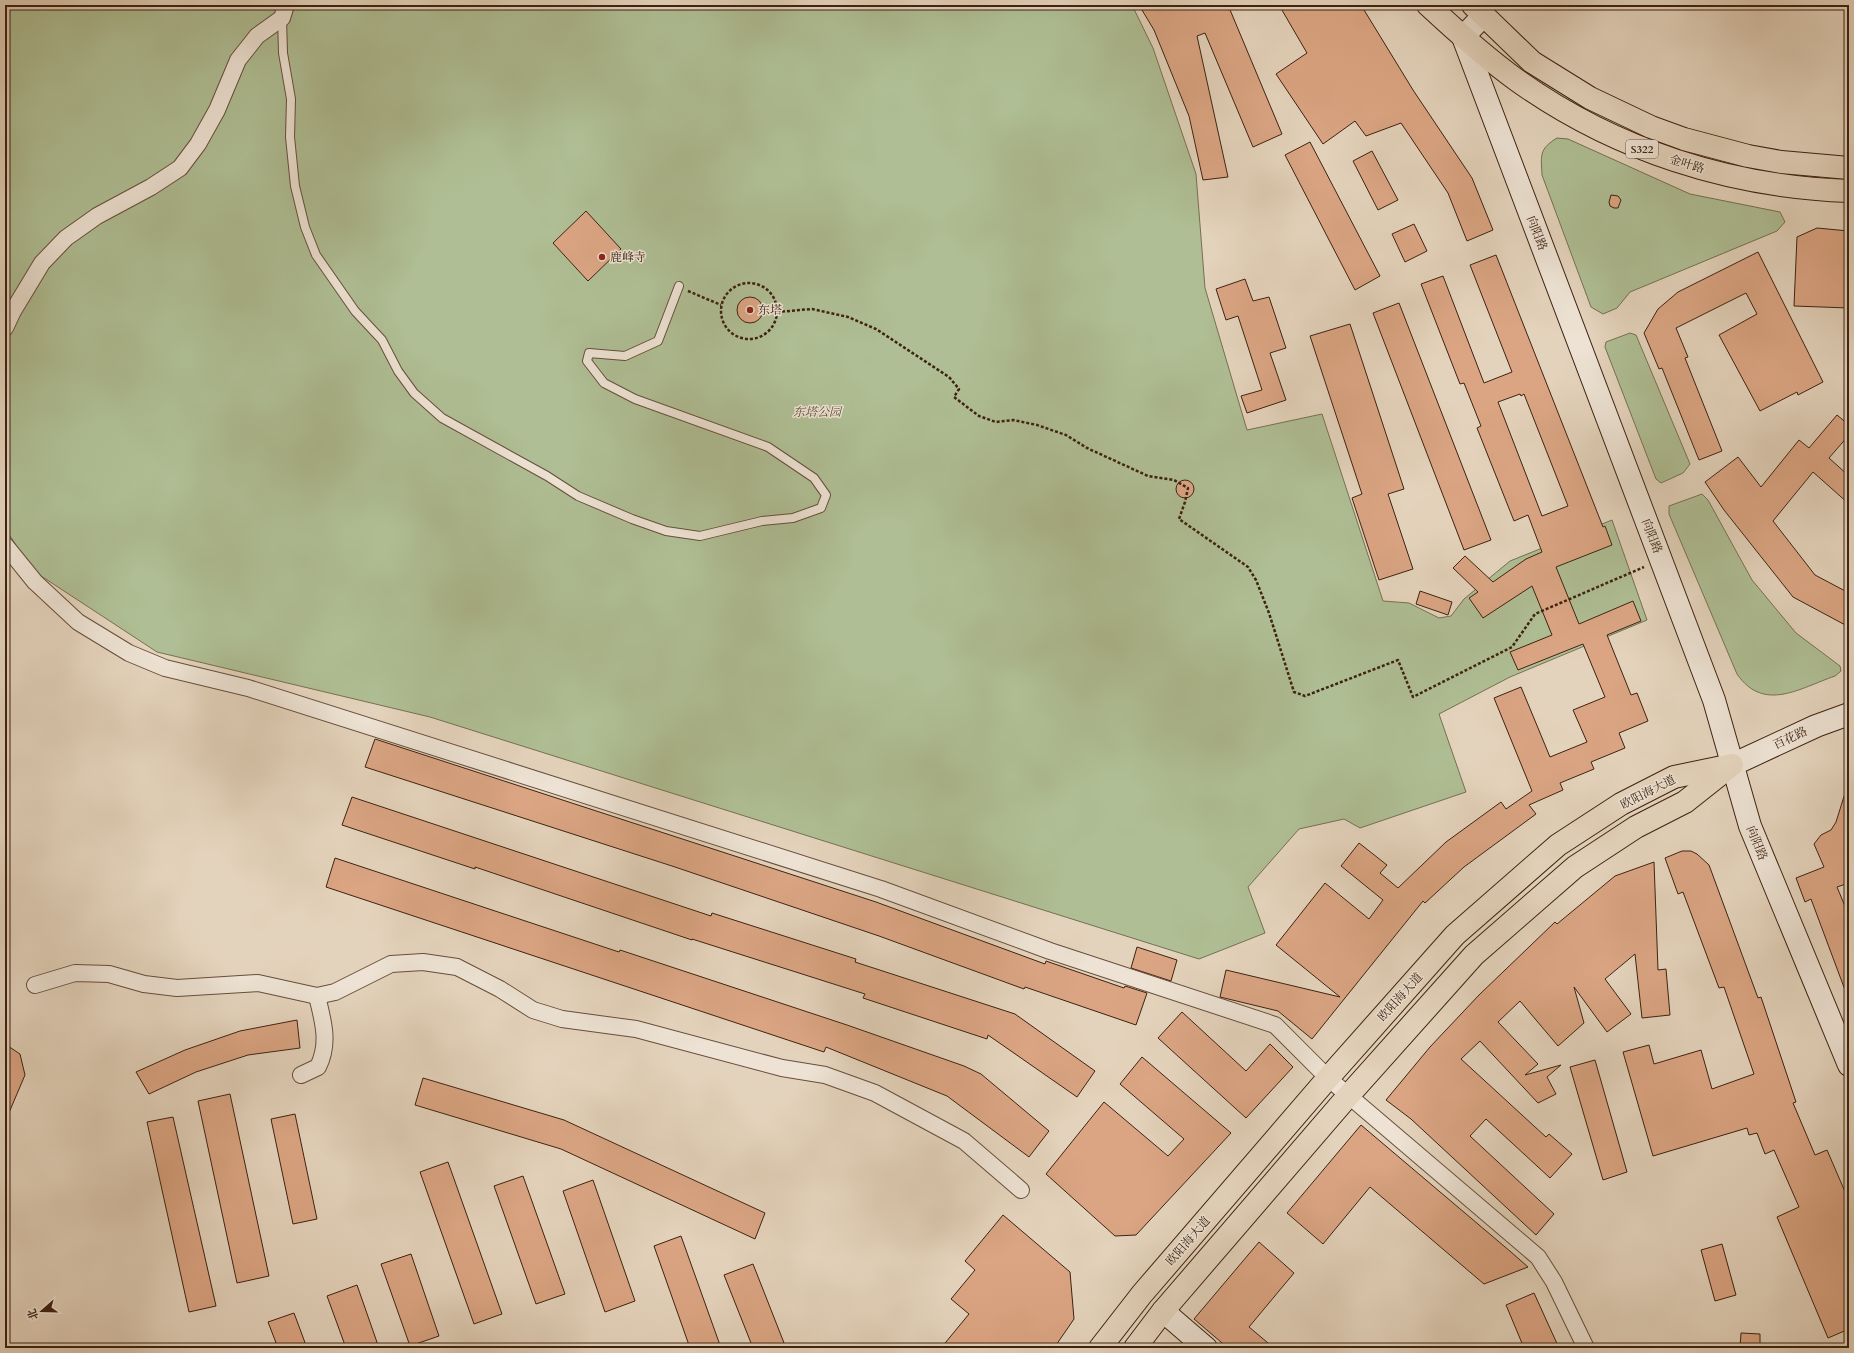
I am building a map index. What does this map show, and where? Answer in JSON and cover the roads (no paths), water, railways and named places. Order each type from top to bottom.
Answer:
[{"type":"main road","name":"S322","points":[[1428,5],[1463,37]]},
{"type":"main road","points":[[1463,37],[1479,10]]},
{"type":"main road","name":"金叶路","points":[[1479,10],[1532,62],[1590,98],[1651,127],[1684,139],[1748,156],[1782,162],[1849,168]]},
{"type":"main road","name":"金叶路","points":[[1463,37],[1512,77],[1548,101],[1604,132],[1643,149],[1676,162],[1744,180],[1792,187],[1849,192]]},
{"type":"main road","name":"向阳路","points":[[1463,37],[1714,700],[1750,826],[1849,1065]]},
{"type":"main road","name":"百花路","points":[[1732,765],[1816,726],[1849,714]]},
{"type":"main road","name":"欧阳海大道","points":[[1100,1348],[1142,1294],[1328,1078],[1455,936],[1558,845],[1622,804],[1674,777],[1732,765]]},
{"type":"main road","name":"欧阳海大道","points":[[1134,1348],[1163,1311],[1348,1096],[1474,954],[1575,867],[1636,827],[1685,802],[1732,765]]},
{"type":"main road","points":[[1163,1311],[1206,1348]]},
{"type":"street","points":[[5,328],[13,310],[42,263],[66,238],[97,216],[151,187],[180,168],[198,144],[217,110],[238,60],[257,36],[284,12]]},
{"type":"street","points":[[5,545],[35,582],[78,622],[128,653],[165,668],[248,688],[881,888],[1050,951],[1275,1025],[1348,1096],[1538,1257],[1554,1282],[1586,1348]]},
{"type":"street","points":[[35,985],[75,973],[109,974],[144,984],[178,988],[258,983],[317,996],[335,992],[391,964],[423,962],[457,967],[500,989],[533,1010],[562,1019],[636,1029],[782,1068],[825,1075],[875,1093],[964,1141],[1021,1190]]},
{"type":"street","points":[[301,1074],[318,1067],[324,1055],[324,1028],[317,996]]},
{"type":"lane","points":[[284,12],[284,53],[291,99],[290,137],[295,186],[305,227],[316,255],[355,311],[382,340],[398,371],[414,393],[442,418],[547,476],[578,496],[632,519],[666,531],[700,536],[762,520],[793,518],[821,508],[826,495],[814,478],[768,447],[635,399],[604,383],[587,361],[589,353],[625,356],[658,341],[679,286]]},
{"type":"place","name":"鹿峰寺","points":[[602,257]]},
{"type":"place","name":"东塔","points":[[750,310]]},
{"type":"park label","name":"东塔公园","points":[[817,412]]}]
